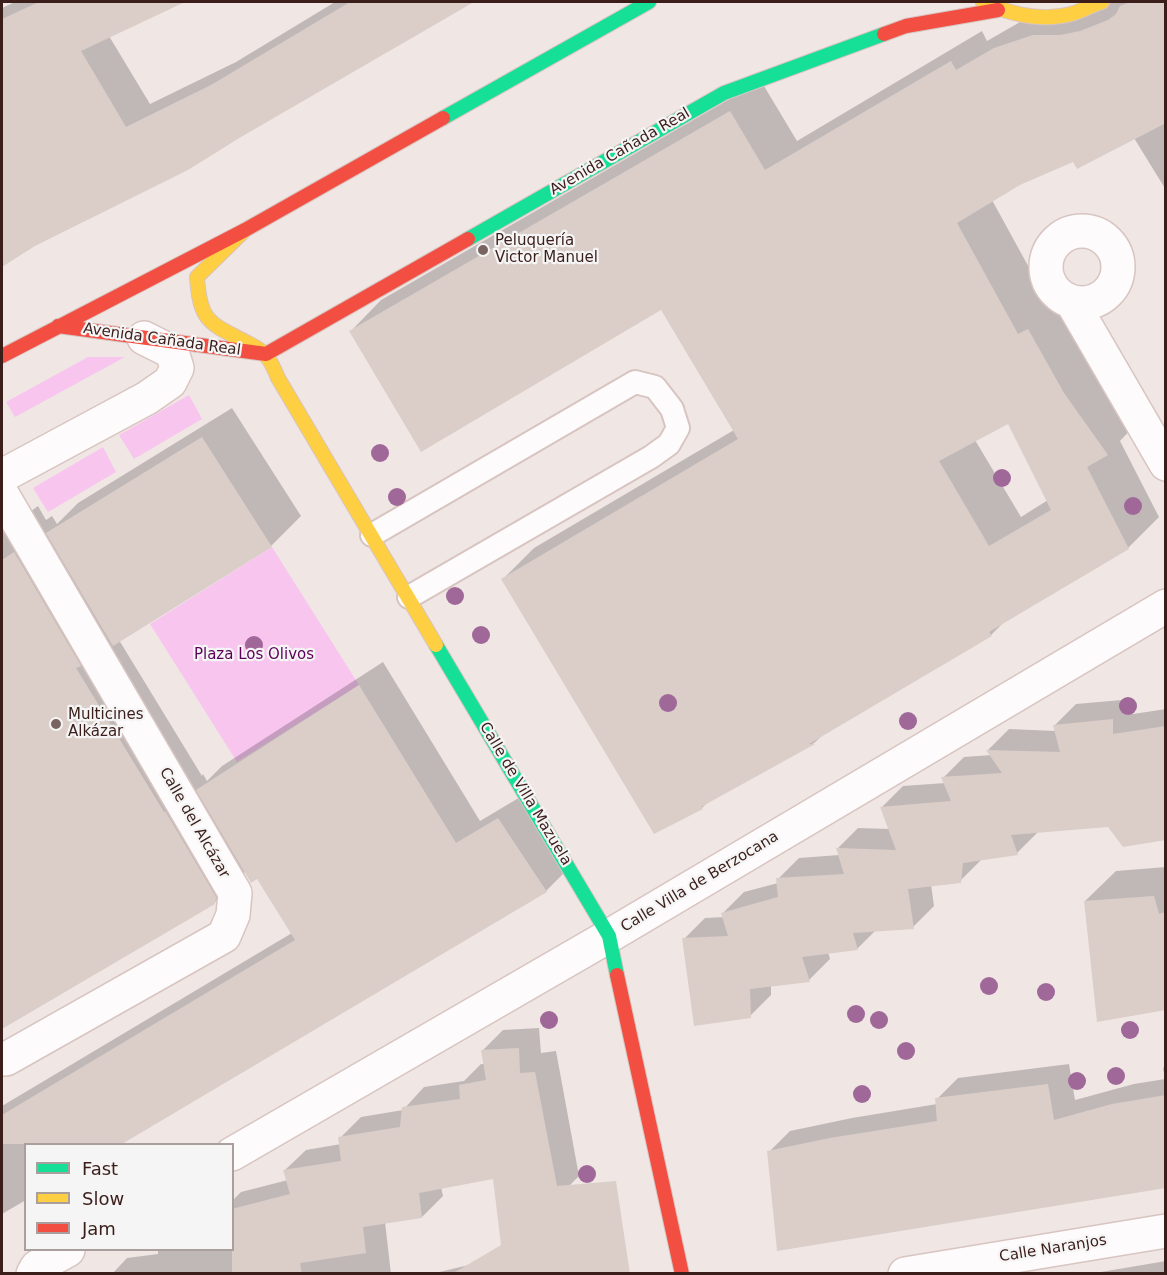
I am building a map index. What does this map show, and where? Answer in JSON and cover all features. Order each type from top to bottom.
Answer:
[{"type":"main road","name":"Avenida Cañada Real","points":[[2,356],[245,230],[649,2]]},
{"type":"main road","points":[[983,2],[998,10],[1034,17],[1070,14],[1102,2]]},
{"type":"main road","name":"Avenida Cañada Real","points":[[58,326],[266,354],[724,93],[906,26],[998,10]]},
{"type":"main road","name":"Avenida Cañada Real","points":[[245,230],[197,277],[197,297],[208,320],[266,354]]},
{"type":"main road","name":"Calle de Villa Mazuela","points":[[266,354],[278,378],[609,936],[682,1274]]},
{"type":"street","points":[[1072,302],[1166,464]]},
{"type":"street","points":[[2,476],[147,398],[170,382],[177,368],[172,352],[144,338]]},
{"type":"street","name":"Calle del Alcázar","points":[[2,494],[235,893],[233,915],[224,936],[6,1059],[2,1059]]},
{"type":"street","name":"Calle Villa de Berzocana","points":[[234,1153],[609,936],[1166,606]]},
{"type":"street","name":"Calle Naranjos","points":[[905,1274],[1166,1230]]},
{"type":"street","points":[[33,1274],[37,1267],[66,1251]]},
{"type":"lane","points":[[372,535],[635,382],[655,387],[672,409],[678,429],[669,444],[651,457],[409,597]]},
{"type":"green space","points":[[88,357],[125,357],[15,417],[6,402]]},
{"type":"green space","points":[[189,395],[202,419],[134,459],[119,435]]},
{"type":"green space","points":[[103,447],[116,472],[48,512],[33,488]]},
{"type":"green space","name":"Plaza Los Olivos","points":[[272,547],[359,685],[237,762],[150,624]]},
{"type":"building","points":[[39,2],[185,2],[81,51],[126,127],[211,85],[350,2],[474,2],[188,170],[35,246],[2,267],[2,19]]},
{"type":"building","points":[[1130,2],[1166,2],[1166,123],[1077,169],[1073,162],[1020,185],[957,223],[1018,334],[1028,329],[1064,393],[1108,455],[1087,467],[1129,549],[989,632],[992,636],[809,744],[815,744],[701,807],[703,809],[654,834],[501,579],[738,439],[661,310],[421,452],[349,331],[730,111],[765,170],[951,61],[956,70],[994,48],[1033,35],[1060,35],[1080,31],[1108,20],[1116,14],[1120,6]],"holes":[[[1008,424],[1051,510],[989,546],[939,461]]]},
{"type":"building","points":[[202,437],[272,547],[113,646],[46,533]]},
{"type":"building","name":"Multicines Alkázar","points":[[14,552],[81,666],[76,668],[216,897],[215,904],[2,1029],[2,560]]},
{"type":"building","points":[[359,685],[456,843],[498,818],[547,892],[124,1143],[2,1144],[2,1115],[295,940],[257,879],[251,883],[196,790]]},
{"type":"building","points":[[1113,719],[1113,734],[1166,726],[1166,840],[1123,847],[1108,827],[1011,835],[1018,855],[963,863],[961,883],[908,889],[914,929],[853,933],[858,950],[802,957],[810,982],[750,989],[751,1018],[694,1026],[682,938],[728,936],[721,913],[778,897],[776,878],[844,874],[836,848],[896,850],[880,807],[951,801],[941,777],[1002,773],[986,750],[1060,752],[1053,725]]},
{"type":"building","points":[[1154,896],[1159,914],[1166,912],[1166,1010],[1097,1022],[1084,901]]},
{"type":"building","points":[[519,1048],[520,1073],[535,1072],[557,1186],[616,1181],[630,1274],[452,1274],[501,1245],[493,1179],[419,1193],[422,1218],[363,1227],[366,1253],[300,1263],[302,1274],[232,1274],[234,1208],[290,1194],[283,1170],[341,1161],[338,1137],[400,1127],[402,1107],[460,1099],[459,1085],[486,1080],[481,1050]]},
{"type":"building","points":[[1048,1084],[1054,1120],[1112,1104],[1166,1095],[1166,1188],[777,1251],[767,1151],[830,1138],[937,1121],[935,1098]]},
{"type":"traffic: fast","points":[[443,118],[649,2]]},
{"type":"traffic: fast","points":[[468,239],[724,93],[884,34]]},
{"type":"traffic: fast","points":[[436,645],[609,936],[617,975]]},
{"type":"traffic: slow","points":[[983,2],[1004,10],[1037,17],[1071,14],[1102,2]]},
{"type":"traffic: slow","points":[[245,230],[197,277],[198,292],[204,313],[209,320],[224,331],[256,347],[269,359],[278,378],[436,645]]},
{"type":"traffic: jam","points":[[884,34],[906,26],[998,10]]},
{"type":"traffic: jam","points":[[2,356],[245,230],[443,118]]},
{"type":"traffic: jam","points":[[58,326],[266,354],[468,239]]},
{"type":"traffic: jam","points":[[617,975],[682,1274]]},
{"type":"place","name":"Peluquería Victor Manuel","points":[[483,250]]},
{"type":"place","name":"Multicines Alkázar","points":[[56,724]]}]
